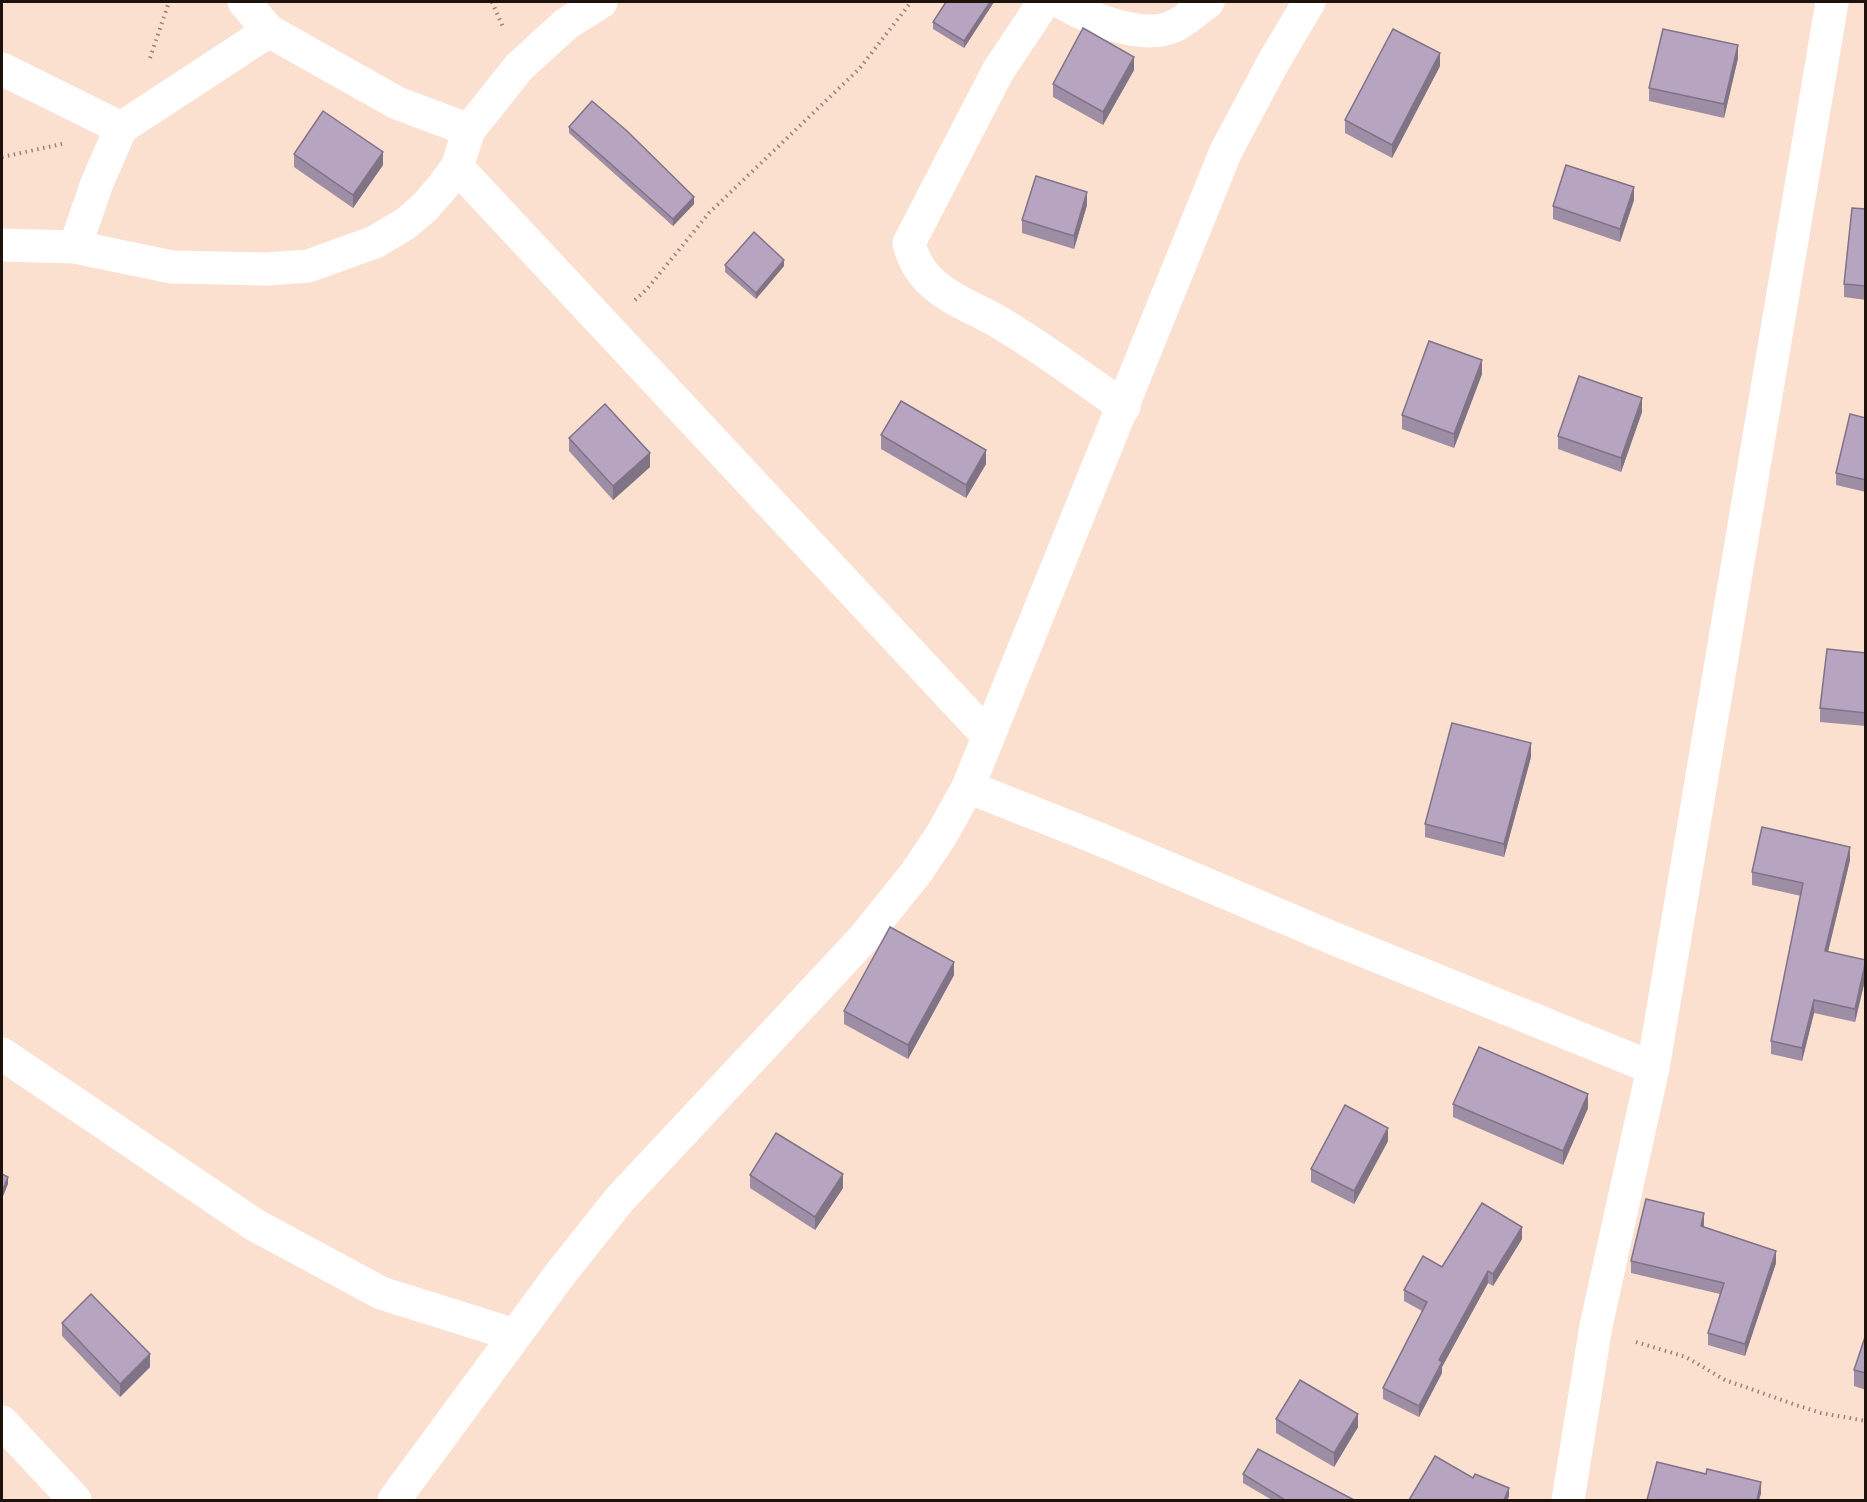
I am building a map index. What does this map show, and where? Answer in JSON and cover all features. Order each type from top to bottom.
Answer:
[{"type":"street","points":[[244,2],[269,31],[397,103],[469,130]]},
{"type":"street","points":[[2,245],[75,247],[172,267],[267,269],[308,266],[375,242],[405,224],[424,208],[456,167],[469,130],[519,67],[566,24],[601,2]]},
{"type":"street","points":[[1044,2],[998,71],[909,243],[913,258],[919,267],[929,279],[952,298],[1002,324],[1124,407]]},
{"type":"street","points":[[1062,2],[1109,26],[1156,31],[1174,26],[1209,2]]},
{"type":"street","points":[[394,1500],[561,1273],[619,1200],[862,940],[916,873],[942,834],[968,787],[1227,151],[1274,61],[1309,2]]},
{"type":"street","points":[[1568,1500],[1596,1326],[1653,1068],[1832,2]]},
{"type":"street","points":[[75,247],[121,128],[269,31]]},
{"type":"street","points":[[2,69],[121,128]]},
{"type":"street","points":[[456,167],[988,736]]},
{"type":"street","points":[[968,787],[1653,1068]]},
{"type":"street","points":[[2,1054],[255,1225],[381,1293],[515,1335]]},
{"type":"street","points":[[2,1422],[75,1500]]},
{"type":"path","points":[[606,325],[647,290],[709,213],[860,68],[911,2]]},
{"type":"path","points":[[1596,1326],[1646,1346],[1686,1357],[1725,1380],[1796,1405],[1821,1413],[1866,1421]]},
{"type":"building","points":[[946,2],[990,2],[964,41],[933,22]]},
{"type":"building","points":[[1083,28],[1134,57],[1103,112],[1053,84]]},
{"type":"building","points":[[1393,29],[1440,53],[1392,145],[1345,120]]},
{"type":"building","points":[[1663,29],[1738,45],[1724,104],[1649,88]]},
{"type":"building","points":[[592,101],[627,131],[694,197],[673,219],[569,127]]},
{"type":"building","points":[[323,111],[383,152],[353,195],[294,154]]},
{"type":"building","points":[[1566,165],[1634,187],[1620,229],[1553,206]]},
{"type":"building","points":[[1036,176],[1087,192],[1074,236],[1022,220]]},
{"type":"building","points":[[1852,208],[1866,209],[1866,286],[1844,284]]},
{"type":"building","points":[[754,232],[784,260],[756,293],[725,265]]},
{"type":"building","points":[[1429,341],[1482,360],[1454,434],[1402,415]]},
{"type":"building","points":[[1579,376],[1642,398],[1621,458],[1558,436]]},
{"type":"building","points":[[901,401],[986,450],[966,485],[881,435]]},
{"type":"building","points":[[605,404],[650,453],[613,486],[569,438]]},
{"type":"building","points":[[1850,414],[1866,418],[1866,480],[1836,473]]},
{"type":"building","points":[[1827,649],[1866,653],[1866,713],[1820,708]]},
{"type":"building","points":[[1452,723],[1531,743],[1504,844],[1425,824]]},
{"type":"building","points":[[1762,827],[1850,847],[1825,951],[1866,960],[1855,1009],[1814,1000],[1802,1048],[1771,1041],[1803,883],[1752,872]]},
{"type":"building","points":[[890,927],[954,962],[908,1045],[844,1011]]},
{"type":"building","points":[[1479,1047],[1588,1094],[1563,1151],[1453,1104]]},
{"type":"building","points":[[1345,1105],[1388,1128],[1354,1191],[1311,1169]]},
{"type":"building","points":[[776,1133],[843,1174],[815,1217],[750,1175]]},
{"type":"building","points":[[2,1174],[8,1177],[2,1192]]},
{"type":"building","points":[[1646,1199],[1704,1213],[1701,1226],[1776,1251],[1745,1344],[1708,1333],[1724,1283],[1631,1261]]},
{"type":"building","points":[[1482,1203],[1522,1227],[1493,1274],[1488,1271],[1439,1360],[1442,1362],[1419,1406],[1383,1388],[1427,1302],[1404,1290],[1423,1256],[1442,1267]]},
{"type":"building","points":[[91,1294],[150,1354],[120,1384],[62,1323]]},
{"type":"building","points":[[1866,1334],[1866,1373],[1854,1370]]},
{"type":"building","points":[[1300,1380],[1358,1414],[1334,1453],[1276,1419]]},
{"type":"building","points":[[1258,1449],[1354,1500],[1285,1500],[1243,1474]]},
{"type":"building","points":[[1435,1456],[1473,1478],[1475,1474],[1509,1488],[1504,1500],[1409,1500]]},
{"type":"building","points":[[1657,1462],[1706,1474],[1707,1469],[1761,1482],[1757,1500],[1647,1500]]}]
